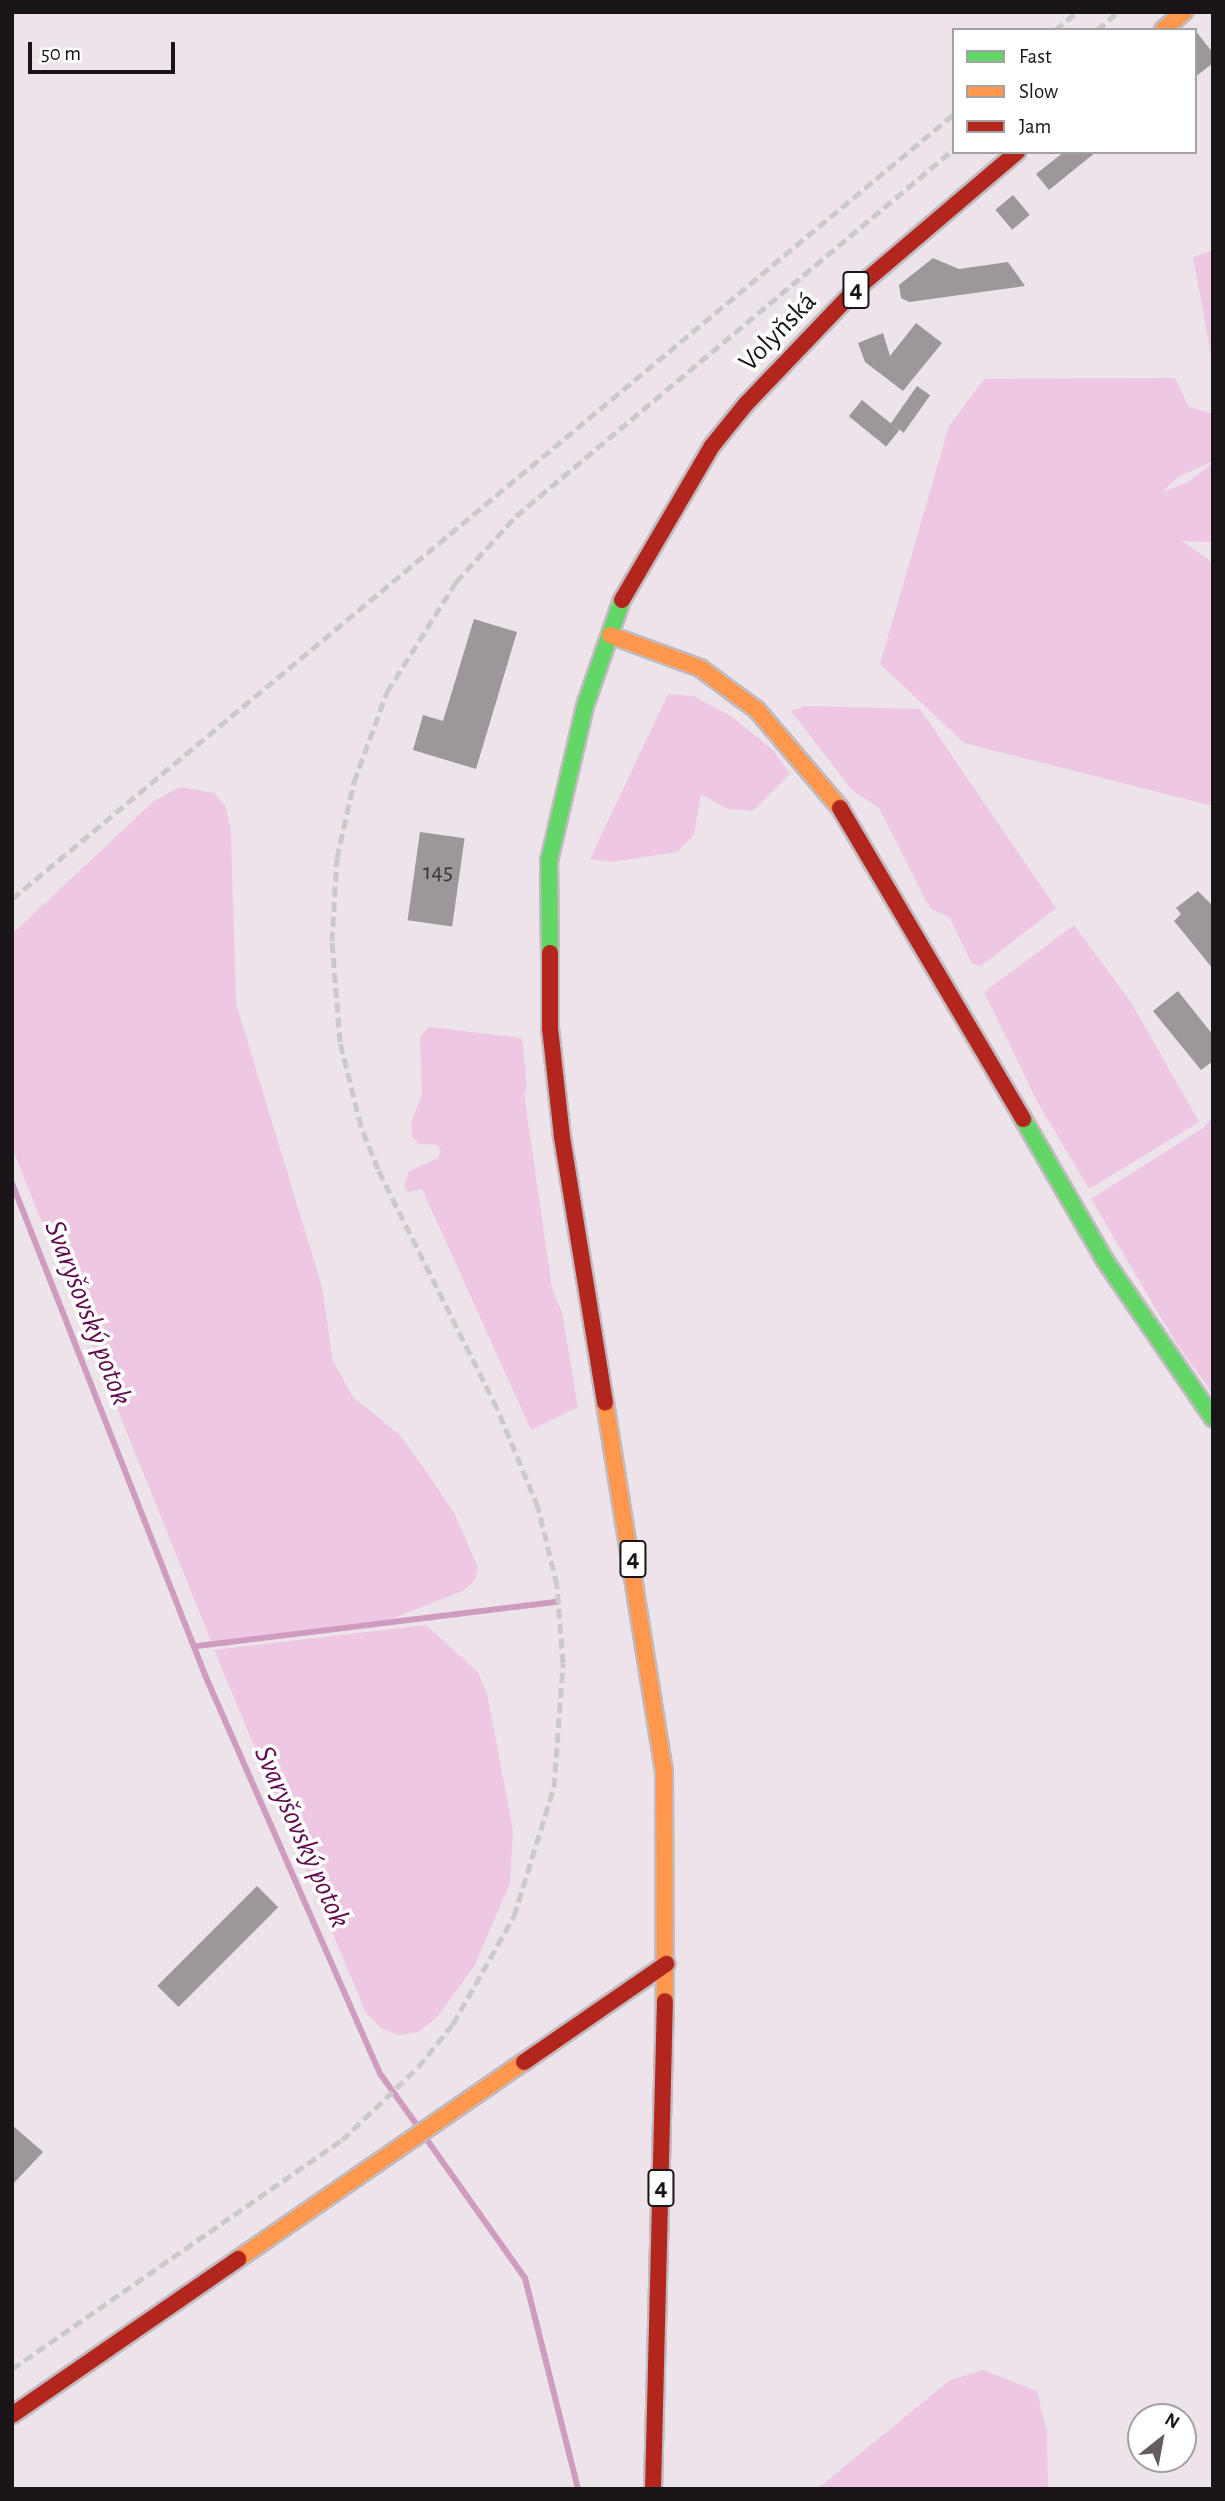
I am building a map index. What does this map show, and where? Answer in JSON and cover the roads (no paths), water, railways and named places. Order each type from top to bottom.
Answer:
[{"type":"main road","points":[[1165,28],[1184,12]]},
{"type":"main road","name":"Volyňská","points":[[610,635],[644,559],[712,446],[746,404],[855,290],[1015,154]]},
{"type":"main road","points":[[610,635],[700,668],[757,710],[823,783],[861,839],[1104,1259],[1213,1418]]},
{"type":"main road","name":"4","points":[[610,635],[585,705],[549,861],[550,1028],[562,1137],[661,1745],[668,1886],[653,2489]]},
{"type":"main road","points":[[12,2415],[405,2147],[666,1964]]},
{"type":"waterway","name":"Svaryšovský potok","points":[[12,1183],[205,1675],[381,2075],[419,2128]]},
{"type":"waterway","points":[[197,1646],[557,1602]]},
{"type":"waterway","name":"Svaryšovský potok","points":[[425,2137],[525,2278],[578,2489]]},
{"type":"railway","points":[[1057,28],[1077,12]]},
{"type":"railway","points":[[1099,28],[1118,12]]},
{"type":"railway","points":[[12,899],[952,116]]},
{"type":"railway","points":[[12,2369],[342,2140],[418,2067],[453,2024],[514,1916],[554,1787],[563,1663],[557,1585],[538,1507],[497,1408],[378,1169],[361,1126],[340,1042],[332,941],[337,858],[354,782],[387,692],[456,582],[516,516],[952,151]]}]
